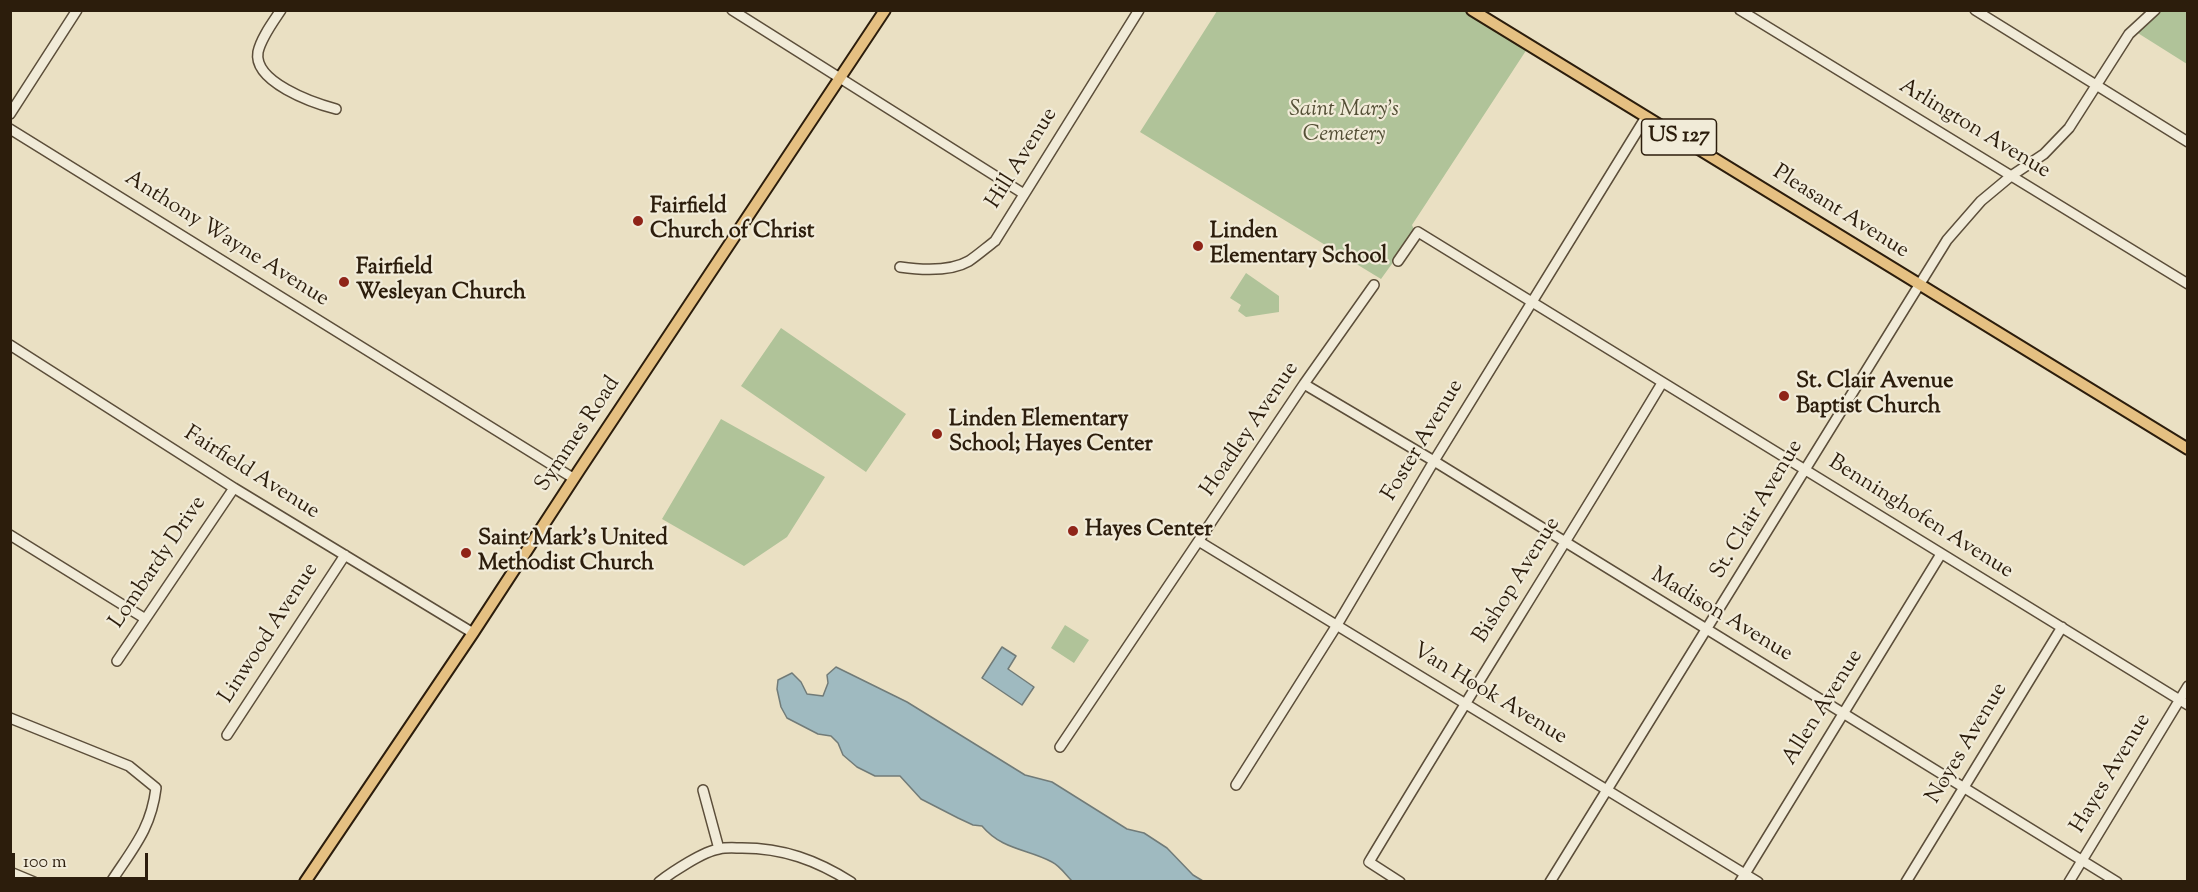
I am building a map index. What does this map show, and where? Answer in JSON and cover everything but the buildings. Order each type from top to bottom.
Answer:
[{"type":"main road","name":"Symmes Road","points":[[305,882],[473,633],[573,478],[885,10]]},
{"type":"main road","name":"Pleasant Avenue","points":[[1472,11],[2187,449]]},
{"type":"street","points":[[10,114],[77,10]]},
{"type":"street","points":[[280,10],[258,52],[260,65],[273,81],[316,104],[336,109]]},
{"type":"street","points":[[732,10],[1024,194]]},
{"type":"street","name":"Hill Avenue","points":[[900,267],[932,269],[968,262],[995,241],[1139,10]]},
{"type":"street","name":"Arlington Avenue","points":[[1740,10],[2187,284]]},
{"type":"street","points":[[1975,10],[2187,142]]},
{"type":"street","name":"St. Clair Avenue","points":[[1551,882],[1939,252],[1981,201],[2011,176],[2044,154],[2069,128],[2129,34],[2155,10]]},
{"type":"street","name":"Foster Avenue","points":[[1236,785],[1337,625],[1434,461],[1646,117]]},
{"type":"street","name":"Anthony Wayne Avenue","points":[[10,129],[573,478]]},
{"type":"street","name":"Benninghofen Avenue","points":[[1398,261],[1418,232],[2183,703]]},
{"type":"street","name":"Hoadley Avenue","points":[[1060,747],[1200,542],[1304,384],[1374,285]]},
{"type":"street","name":"Fairfield Avenue","points":[[10,345],[234,488],[473,633]]},
{"type":"street","name":"Bishop Avenue","points":[[1400,882],[1369,862],[1662,383]]},
{"type":"street","name":"Madison Avenue","points":[[1304,384],[1434,461],[1565,544],[2118,882]]},
{"type":"street","name":"Lombardy Drive","points":[[117,661],[234,488]]},
{"type":"street","points":[[10,535],[144,618]]},
{"type":"street","name":"Van Hook Avenue","points":[[1200,542],[1464,704],[1608,789],[1742,878],[1758,882]]},
{"type":"street","name":"Allen Avenue","points":[[1742,878],[1941,554]]},
{"type":"street","name":"Linwood Avenue","points":[[227,735],[345,555]]},
{"type":"street","name":"Noyes Avenue","points":[[1906,882],[2062,627]]},
{"type":"street","name":"Hayes Avenue","points":[[2069,882],[2183,703],[2187,686]]},
{"type":"street","points":[[10,718],[129,766],[156,788],[153,809],[145,830],[111,882]]},
{"type":"street","points":[[703,790],[719,849]]},
{"type":"street","points":[[659,882],[688,863],[719,849],[772,849],[798,855],[827,867],[851,882]]},
{"type":"street","points":[[10,872],[34,882]]},
{"type":"green space","name":"Saint Mary’s Cemetery","points":[[1217,11],[1472,11],[1529,46],[1412,225],[1415,232],[1381,279],[1140,132]]},
{"type":"green space","points":[[2155,11],[2187,11],[2187,64],[2133,30]]},
{"type":"green space","points":[[1246,273],[1279,296],[1279,312],[1246,317],[1238,311],[1241,305],[1230,298]]},
{"type":"green space","points":[[781,328],[906,414],[866,472],[741,386]]},
{"type":"green space","points":[[721,419],[825,477],[787,537],[744,566],[662,519]]},
{"type":"green space","points":[[1065,625],[1089,640],[1074,663],[1051,648]]},
{"type":"water","points":[[1002,647],[1016,656],[1008,669],[1034,687],[1022,705],[982,678]]},
{"type":"water","points":[[836,667],[907,702],[1025,775],[1052,782],[1127,829],[1144,833],[1167,848],[1193,875],[1203,881],[1072,881],[1052,862],[1007,845],[982,826],[973,825],[921,799],[900,776],[875,776],[857,767],[843,755],[838,743],[831,736],[818,734],[787,718],[781,707],[777,689],[778,680],[792,673],[801,682],[807,694],[823,696],[828,683],[827,675]]},
{"type":"place","name":"Fairfield Church of Christ","points":[[638,221]]},
{"type":"place","name":"Linden Elementary School","points":[[1198,246]]},
{"type":"place","name":"Fairfield Wesleyan Church","points":[[344,282]]},
{"type":"place","name":"St. Clair Avenue Baptist Church","points":[[1784,396]]},
{"type":"place","name":"Linden Elementary School; Hayes Center","points":[[937,434]]},
{"type":"place","name":"Hayes Center","points":[[1073,531]]},
{"type":"place","name":"Saint Mark’s United Methodist Church","points":[[466,553]]}]
